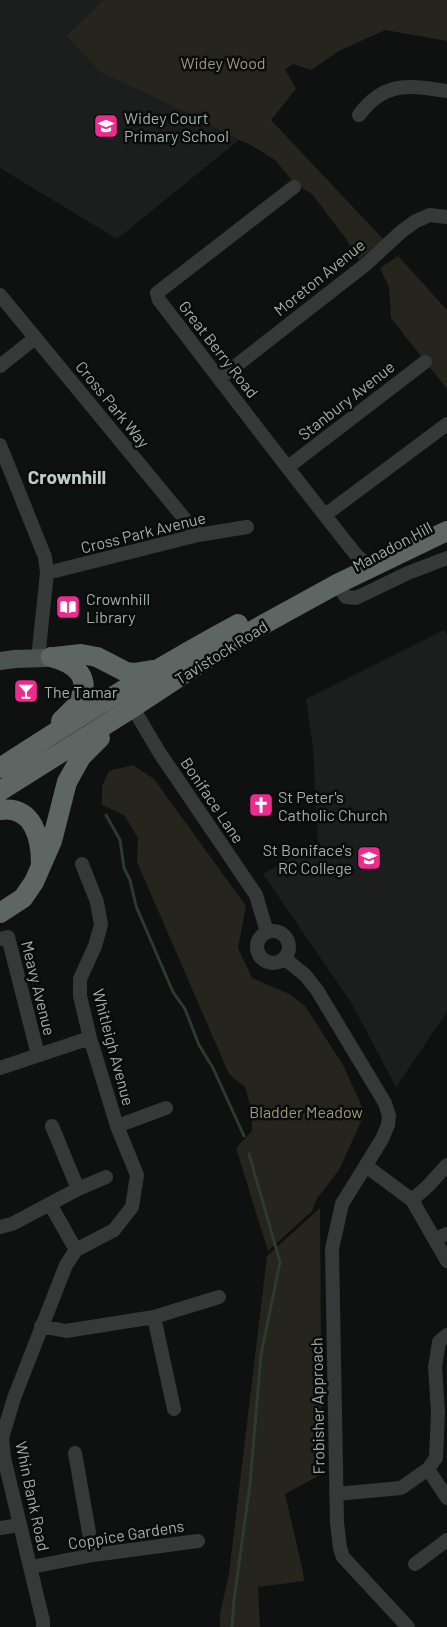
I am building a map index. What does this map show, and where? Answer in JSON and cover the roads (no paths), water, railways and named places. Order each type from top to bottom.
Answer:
[{"type":"highway","name":"Manadon Hill","points":[[337,580],[363,561],[447,517]]},
{"type":"highway","name":"Manadon Hill","points":[[337,580],[447,532]]},
{"type":"highway","name":"Tavistock Road","points":[[0,768],[156,669],[237,625],[337,580]]},
{"type":"highway","name":"Tavistock Road","points":[[0,791],[237,639],[337,580]]},
{"type":"highway","points":[[45,658],[80,654],[97,657],[126,672],[134,674],[156,669]]},
{"type":"highway","points":[[28,750],[77,705],[84,690],[80,674],[71,664],[45,658]]},
{"type":"highway","points":[[0,912],[23,898],[41,868],[58,820],[67,782],[81,757],[102,736],[119,723],[130,709]]},
{"type":"highway","points":[[0,810],[15,812],[31,822],[39,839],[41,868]]},
{"type":"main road","points":[[0,661],[15,658],[45,658]]},
{"type":"street","points":[[359,115],[368,102],[397,87],[415,86],[447,91]]},
{"type":"street","name":"Great Berry Road","points":[[294,187],[156,293],[159,300],[325,516],[363,561]]},
{"type":"street","name":"Moreton Avenue","points":[[219,378],[365,265],[402,231],[416,221],[430,215],[446,214]]},
{"type":"street","name":"Cross Park Way","points":[[0,295],[198,535]]},
{"type":"street","points":[[0,366],[35,338]]},
{"type":"street","name":"Stanbury Avenue","points":[[288,467],[425,362]]},
{"type":"street","points":[[325,516],[447,424]]},
{"type":"street","points":[[0,445],[45,557],[47,573],[45,658]]},
{"type":"street","name":"Cross Park Avenue","points":[[47,573],[198,535],[247,527]]},
{"type":"street","points":[[337,580],[346,597],[356,598],[408,573],[447,558]]},
{"type":"street","name":"Boniface Lane","points":[[123,690],[130,709],[256,895],[268,932]]},
{"type":"street","name":"Whitleigh Avenue","points":[[76,1250],[114,1230],[132,1208],[137,1175],[117,1126],[90,1038],[80,996],[80,979],[102,925],[82,864]]},
{"type":"street","points":[[276,931],[286,938],[288,950],[284,958],[273,962],[262,957],[258,945],[261,937],[268,932],[276,931]]},
{"type":"street","name":"Meavy Avenue","points":[[0,939],[8,937],[38,1055]]},
{"type":"street","points":[[284,958],[305,976],[317,990],[385,1103],[389,1116],[388,1126],[366,1166],[412,1200],[441,1236],[447,1261]]},
{"type":"street","points":[[0,1068],[90,1038]]},
{"type":"street","name":"Whitleigh Avenue","points":[[117,1126],[166,1108]]},
{"type":"street","points":[[52,1126],[78,1189]]},
{"type":"street","points":[[412,1200],[447,1165]]},
{"type":"street","name":"Frobisher Approach","points":[[366,1166],[342,1204],[332,1249],[337,1523],[340,1548],[344,1557],[408,1627]]},
{"type":"street","points":[[0,1227],[12,1224],[78,1189],[106,1177]]},
{"type":"street","points":[[50,1204],[76,1250]]},
{"type":"street","name":"Whin Bank Road","points":[[43,1627],[31,1567],[4,1458],[2,1438],[14,1398],[41,1326],[66,1265],[76,1250]]},
{"type":"street","points":[[41,1326],[66,1331],[154,1317],[219,1297]]},
{"type":"street","points":[[154,1317],[174,1409]]},
{"type":"street","points":[[336,1494],[401,1488],[428,1469],[436,1458],[443,1412],[435,1367],[439,1342],[447,1335]]},
{"type":"street","points":[[75,1453],[93,1556]]},
{"type":"street","points":[[428,1469],[447,1498]]},
{"type":"street","points":[[0,1528],[20,1525]]},
{"type":"street","points":[[415,1564],[447,1540]]},
{"type":"street","name":"Coppice Gardens","points":[[31,1567],[198,1541]]},
{"type":"waterway","points":[[106,815],[120,840],[124,868],[130,880],[136,906],[173,992],[185,1009],[199,1045],[213,1068],[244,1136]]},
{"type":"waterway","points":[[232,1627],[250,1484],[261,1355],[280,1262],[249,1154]]},
{"type":"place","name":"Widey Court Primary School","points":[[106,126]]},
{"type":"place","name":"Crownhill Library","points":[[68,607]]},
{"type":"place","name":"The Tamar","points":[[26,691]]},
{"type":"place","name":"St Peter's Catholic Church","points":[[261,805]]},
{"type":"place","name":"St Boniface's RC College","points":[[369,858]]},
{"type":"district","name":"Crownhill","points":[[67,476]]},
{"type":"park label","name":"Widey Wood","points":[[223,62]]},
{"type":"park label","name":"Bladder Meadow","points":[[306,1111]]}]
